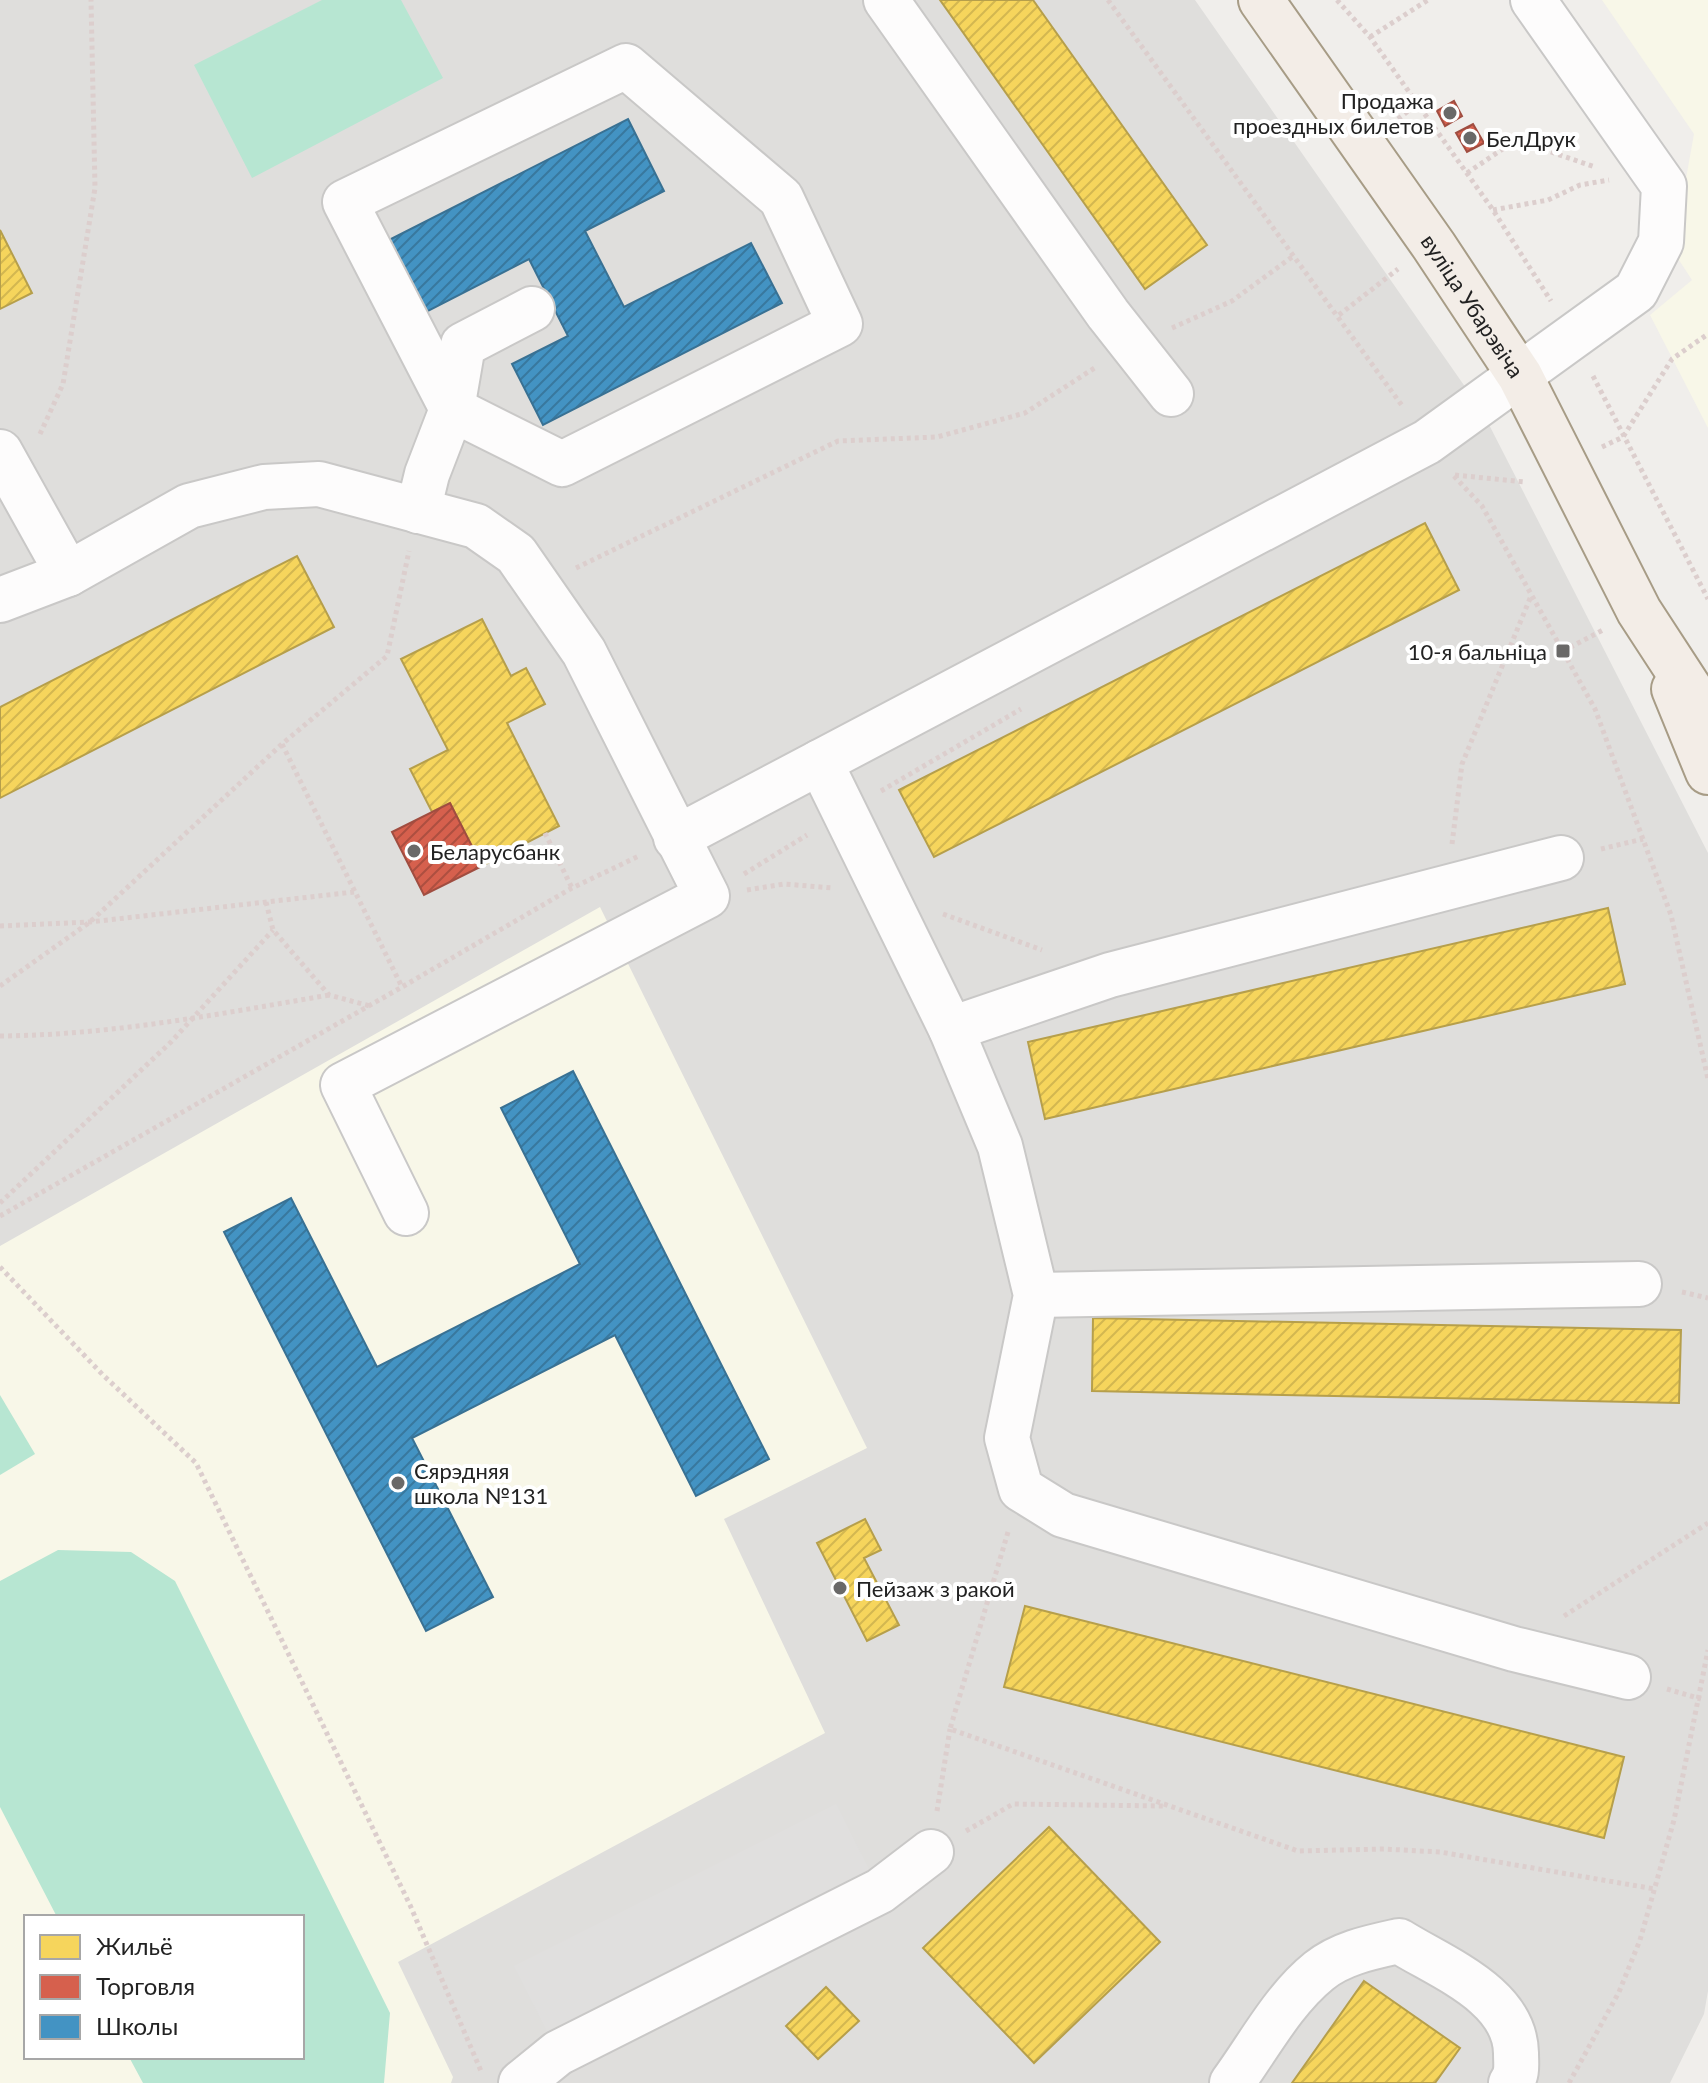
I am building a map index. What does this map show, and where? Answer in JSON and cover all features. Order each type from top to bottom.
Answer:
[{"type":"main road","name":"вуліца Убарэвіча","points":[[1261,0],[1434,246],[1520,376],[1651,631],[1708,772]]},
{"type":"main road","name":"вуліца Убарэвіча","points":[[1651,631],[1708,717]]},
{"type":"street","points":[[886,0],[1171,394]]},
{"type":"street","points":[[676,838],[820,762],[1440,466],[1520,376],[1636,291],[1661,242],[1664,186],[1533,0]]},
{"type":"street","points":[[626,66],[781,198],[840,324],[562,464],[452,409],[345,202],[626,66]]},
{"type":"street","points":[[418,511],[427,474],[452,409],[463,345],[532,309]]},
{"type":"street","points":[[8,469],[68,574]]},
{"type":"street","points":[[0,600],[68,574],[189,506],[264,487],[319,484],[476,526],[516,554],[584,652],[707,896],[343,1085],[406,1213]]},
{"type":"street","points":[[820,762],[842,814],[886,893],[951,1029],[1000,1146],[1036,1295],[1007,1438],[1021,1489],[1063,1515],[1514,1649],[1628,1677]]},
{"type":"street","points":[[951,1029],[1110,975],[1561,858]]},
{"type":"street","points":[[1036,1295],[1639,1284]]},
{"type":"street","points":[[521,2083],[558,2053],[880,1891],[931,1852]]},
{"type":"street","points":[[1232,2083],[1297,1993],[1320,1969],[1357,1951],[1399,1941],[1497,2003],[1516,2036],[1516,2075],[1511,2083]]},
{"type":"path","points":[[8,469],[63,384],[95,188],[91,0]]},
{"type":"path","points":[[1108,0],[1292,257],[1339,315],[1440,466],[1482,506],[1595,709],[1671,915],[1708,1079]]},
{"type":"path","points":[[1337,0],[1370,37],[1428,0]]},
{"type":"path","points":[[1467,173],[1516,140],[1599,168]]},
{"type":"path","points":[[1493,210],[1548,200],[1580,185],[1626,177],[1664,186]]},
{"type":"path","points":[[540,587],[632,539],[838,441],[937,437],[1025,413],[1132,344],[1232,301],[1292,257]]},
{"type":"path","points":[[1339,315],[1400,267]]},
{"type":"path","points":[[1623,437],[1672,359],[1708,334]]},
{"type":"path","points":[[1440,466],[1531,483]]},
{"type":"path","points":[[0,986],[90,922],[282,744],[387,656],[418,511]]},
{"type":"path","points":[[1455,886],[1451,853],[1462,764],[1531,595]]},
{"type":"path","points":[[707,896],[1031,704]]},
{"type":"path","points":[[282,744],[402,987]]},
{"type":"path","points":[[545,833],[572,888]]},
{"type":"path","points":[[0,1216],[572,888],[676,838]]},
{"type":"path","points":[[0,926],[90,922],[354,892]]},
{"type":"path","points":[[266,902],[273,930],[329,995]]},
{"type":"path","points":[[0,1203],[194,1018],[273,930]]},
{"type":"path","points":[[0,1036],[63,1036],[329,995],[370,1006]]},
{"type":"path","points":[[0,1267],[103,1375],[196,1463],[410,1905],[486,2083]]},
{"type":"path","points":[[931,1852],[950,1729],[1021,1489]]},
{"type":"path","points":[[1514,1649],[1708,1523]]},
{"type":"path","points":[[1569,2083],[1619,1992],[1655,1889],[1674,1820],[1708,1650]]},
{"type":"path","points":[[950,1729],[1298,1851],[1384,1849],[1440,1852],[1655,1889]]},
{"type":"path","points":[[931,1852],[1013,1804],[1170,1807]]},
{"type":"shaded area","points":[[0,0],[1195,0],[1482,411],[1708,853],[1708,1991],[1704,2014],[1670,2083],[0,2083]]},
{"type":"shaded area","points":[[1602,0],[1708,0],[1708,428],[1650,315],[1692,280],[1673,251],[1694,134]]},
{"type":"shaded area","name":"Сярэдняя школа №131","points":[[600,907],[867,1448],[724,1519],[825,1733],[398,1962],[453,2077],[451,2083],[0,2083],[0,1246]]},
{"type":"shaded area","points":[[836,1804],[880,1891],[558,2053],[514,1966]]},
{"type":"green space","points":[[322,0],[401,0],[443,78],[252,178],[194,65]]},
{"type":"green space","points":[[0,1395],[35,1454],[0,1475]]},
{"type":"green space","points":[[58,1550],[131,1552],[175,1581],[390,2013],[384,2083],[143,2083],[130,2059],[304,2059],[304,1915],[56,1915],[0,1807],[0,1581]]},
{"type":"building: Жильё","points":[[940,0],[1033,0],[1207,245],[1145,289]]},
{"type":"building: Жильё","points":[[0,230],[32,293],[0,309]]},
{"type":"building: Жильё","points":[[1425,523],[1459,590],[934,857],[899,790]]},
{"type":"building: Жильё","points":[[297,556],[334,627],[0,798],[0,707]]},
{"type":"building: Жильё","points":[[482,619],[511,676],[526,668],[545,704],[507,723],[559,826],[482,866],[450,803],[432,812],[410,769],[448,750],[401,659]]},
{"type":"building: Жильё","points":[[1608,908],[1625,984],[1045,1119],[1028,1042]]},
{"type":"building: Жильё","points":[[1093,1318],[1681,1330],[1679,1403],[1092,1391]]},
{"type":"building: Жильё","points":[[865,1519],[881,1550],[864,1558],[899,1625],[867,1641],[817,1543]]},
{"type":"building: Жильё","points":[[1025,1606],[1624,1757],[1604,1838],[1004,1687]]},
{"type":"building: Жильё","points":[[1049,1827],[1160,1942],[1034,2063],[923,1948]]},
{"type":"building: Жильё","points":[[1364,1981],[1460,2048],[1435,2083],[1292,2083]]},
{"type":"building: Жильё","points":[[826,1987],[859,2021],[818,2059],[786,2026]]},
{"type":"building: Торговля","name":"Продажа проездных билетов","points":[[1454,101],[1462,116],[1445,126],[1437,111]]},
{"type":"building: Торговля","name":"БелДрук","points":[[1473,124],[1484,143],[1467,152],[1456,133]]},
{"type":"building: Торговля","points":[[450,803],[482,866],[424,895],[392,832]]},
{"type":"building: Школы","points":[[628,119],[664,191],[585,231],[624,307],[751,243],[782,303],[543,425],[512,364],[568,336],[529,259],[426,312],[389,240]]},
{"type":"building: Школы","points":[[573,1071],[769,1459],[696,1496],[615,1335],[412,1438],[493,1597],[426,1631],[224,1232],[291,1198],[377,1367],[580,1264],[501,1108]]},
{"type":"place","name":"Продажа проездных билетов","points":[[1450,113]]},
{"type":"place","name":"БелДрук","points":[[1470,138]]},
{"type":"place","name":"10-я бальніца","points":[[1563,651]]},
{"type":"place","name":"Беларусбанк","points":[[414,851]]},
{"type":"place","name":"Сярэдняя школа №131","points":[[398,1483]]},
{"type":"place","name":"Пейзаж з ракой","points":[[840,1588]]}]
